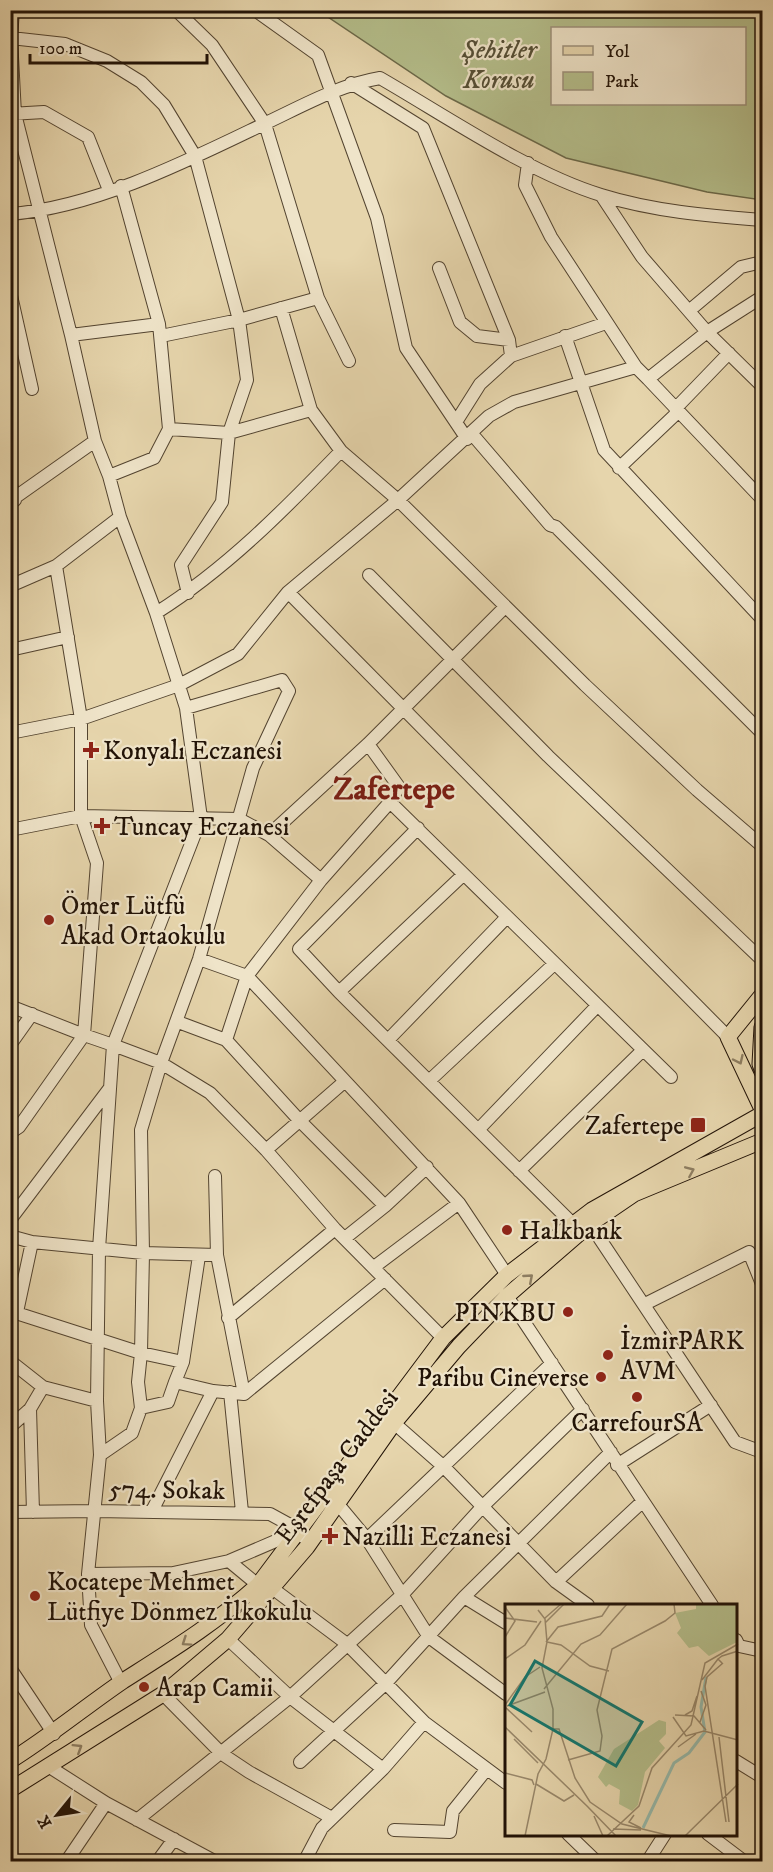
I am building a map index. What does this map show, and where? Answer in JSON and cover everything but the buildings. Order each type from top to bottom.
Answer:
[{"type":"main road","points":[[762,995],[728,1037],[762,1109]]},
{"type":"main road","points":[[762,1027],[760,1064],[762,1069]]},
{"type":"main road","name":"Eşrefpaşa Caddesi","points":[[10,1790],[163,1694],[228,1640],[301,1531],[443,1338],[507,1275],[573,1224],[633,1184],[762,1114]]},
{"type":"main road","name":"Eşrefpaşa Caddesi","points":[[10,1761],[54,1734],[121,1683],[265,1587],[308,1546],[394,1423],[459,1346],[507,1296],[590,1224],[634,1194],[762,1142]]},
{"type":"street","points":[[176,10],[212,45],[265,124],[318,298],[349,361]]},
{"type":"street","points":[[255,10],[318,55],[376,218],[406,348],[456,422],[550,525],[556,526],[762,733]]},
{"type":"street","points":[[12,11],[13,114],[71,335],[95,441],[109,476],[120,517],[156,613],[186,708],[201,818],[113,1045],[99,1249],[97,1401],[100,1455],[88,1574],[91,1624],[121,1683]]},
{"type":"street","points":[[11,38],[65,44],[107,61],[141,82],[164,105],[195,156],[239,320],[247,380],[229,433],[222,502],[181,565],[188,593]]},
{"type":"street","points":[[10,214],[39,212],[115,188],[195,156],[351,83],[380,78],[528,164],[601,195],[702,215],[762,220]]},
{"type":"street","points":[[351,83],[423,128],[509,340],[511,356]]},
{"type":"street","points":[[13,114],[44,112],[88,137],[115,188],[160,330],[169,429],[154,458],[109,476]]},
{"type":"street","points":[[528,164],[525,185],[551,237],[636,366],[762,499]]},
{"type":"street","points":[[601,195],[642,257],[707,332],[762,386]]},
{"type":"street","points":[[690,310],[741,267],[762,262]]},
{"type":"street","points":[[439,268],[460,322],[477,336],[509,340]]},
{"type":"street","points":[[10,291],[32,389]]},
{"type":"street","points":[[648,379],[707,332],[762,297]]},
{"type":"street","points":[[71,335],[160,330],[239,320],[318,298]]},
{"type":"street","points":[[281,308],[312,410],[341,451],[398,500],[505,607],[697,790],[762,846]]},
{"type":"street","points":[[456,422],[480,384],[511,356],[606,323]]},
{"type":"street","points":[[565,336],[579,384],[604,450],[762,620]]},
{"type":"street","points":[[619,468],[729,353]]},
{"type":"street","points":[[10,734],[81,719],[179,685],[238,654],[288,592],[398,500],[470,436],[489,416],[514,402],[636,366]]},
{"type":"street","points":[[169,429],[229,433],[312,410]]},
{"type":"street","points":[[10,481],[13,501],[95,441]]},
{"type":"street","points":[[156,613],[188,593],[279,515],[341,451]]},
{"type":"street","points":[[10,586],[56,566],[120,517]]},
{"type":"street","points":[[10,1133],[19,1127],[84,1035],[97,863],[81,816],[81,719],[56,566]]},
{"type":"street","points":[[369,575],[606,813],[762,960]]},
{"type":"street","points":[[288,592],[728,1037]]},
{"type":"street","points":[[269,835],[368,744],[505,607]]},
{"type":"street","points":[[10,650],[68,637]]},
{"type":"street","points":[[100,1455],[132,1433],[141,1408],[138,1382],[141,1353],[143,1253],[141,1130],[161,1064],[199,959],[253,768],[289,691],[282,680],[186,708]]},
{"type":"street","points":[[226,1040],[247,976],[321,880],[390,802],[399,787],[368,744]]},
{"type":"street","points":[[390,802],[671,1077]]},
{"type":"street","points":[[10,830],[81,816],[239,819],[269,835],[321,880]]},
{"type":"street","points":[[418,828],[299,949],[339,992],[573,1224]]},
{"type":"street","points":[[339,992],[463,875]]},
{"type":"street","points":[[388,1040],[506,918]]},
{"type":"street","points":[[199,959],[247,976],[459,1203],[507,1275]]},
{"type":"street","points":[[429,1081],[554,965]]},
{"type":"street","points":[[10,1006],[161,1064],[210,1093],[266,1150],[340,1234],[443,1338]]},
{"type":"street","points":[[478,1130],[597,1006]]},
{"type":"street","points":[[10,1045],[32,1014]]},
{"type":"street","points":[[178,1022],[226,1040],[300,1121],[385,1206]]},
{"type":"street","points":[[519,1171],[643,1050]]},
{"type":"street","points":[[266,1150],[344,1082]]},
{"type":"street","points":[[10,1220],[110,1089]]},
{"type":"street","points":[[228,1318],[340,1234],[385,1206],[427,1167]]},
{"type":"street","points":[[215,1176],[218,1256],[244,1394]]},
{"type":"street","points":[[374,1268],[459,1203]]},
{"type":"street","points":[[590,1224],[735,1442],[762,1452]]},
{"type":"street","points":[[10,1236],[32,1242],[99,1249],[218,1256]]},
{"type":"street","points":[[32,1242],[14,1312],[99,1337],[141,1353],[183,1362]]},
{"type":"street","points":[[645,1304],[749,1252],[762,1284]]},
{"type":"street","points":[[141,1408],[168,1402],[176,1382],[183,1362],[199,1256]]},
{"type":"street","points":[[176,1382],[213,1391],[244,1394],[385,1279]]},
{"type":"street","points":[[507,1296],[711,1604]]},
{"type":"street","points":[[10,1362],[43,1387],[97,1401]]},
{"type":"street","points":[[367,1539],[552,1363]]},
{"type":"street","points":[[10,1426],[30,1409],[43,1387]]},
{"type":"street","points":[[152,1511],[213,1391]]},
{"type":"street","points":[[230,1392],[242,1512]]},
{"type":"street","points":[[617,1465],[711,1405]]},
{"type":"street","points":[[30,1409],[33,1512]]},
{"type":"street","points":[[137,1820],[222,1754],[290,1697],[402,1595],[483,1506],[583,1409]]},
{"type":"street","points":[[394,1423],[444,1467],[556,1582],[587,1604]]},
{"type":"street","points":[[300,1762],[386,1683],[464,1597],[611,1452]]},
{"type":"street","points":[[556,1582],[642,1502]]},
{"type":"street","points":[[337,1503],[367,1539],[429,1637],[505,1693]]},
{"type":"street","name":"574. Sokak","points":[[10,1512],[96,1510],[242,1512],[270,1514],[301,1531]]},
{"type":"street","points":[[88,1574],[173,1572],[229,1561],[301,1531],[308,1546]]},
{"type":"street","points":[[229,1561],[347,1644],[424,1722],[505,1782]]},
{"type":"street","points":[[464,1597],[505,1622]]},
{"type":"street","points":[[228,1640],[290,1697],[383,1769]]},
{"type":"street","points":[[737,1646],[762,1651]]},
{"type":"street","points":[[10,1668],[54,1734]]},
{"type":"street","points":[[163,1694],[222,1754],[249,1772],[332,1818]]},
{"type":"street","points":[[304,1862],[322,1828],[383,1769],[424,1722]]},
{"type":"street","points":[[737,1762],[762,1777]]},
{"type":"street","points":[[48,1766],[106,1803],[212,1861]]},
{"type":"street","points":[[394,1830],[450,1832],[453,1811],[486,1770]]},
{"type":"street","points":[[66,1862],[106,1803]]},
{"type":"street","points":[[570,1836],[597,1862]]},
{"type":"street","points":[[647,1862],[664,1836]]},
{"type":"street","points":[[711,1836],[746,1862]]},
{"type":"street","points":[[157,1862],[174,1839]]},
{"type":"green space","name":"Şehitler Korusu","points":[[319,11],[762,11],[762,200],[707,192],[566,158],[446,96]]},
{"type":"place","name":"Konyalı Eczanesi","points":[[91,750]]},
{"type":"place","name":"Tuncay Eczanesi","points":[[102,826]]},
{"type":"place","name":"Ömer Lütfü Akad Ortaokulu","points":[[49,920]]},
{"type":"place","name":"Zafertepe","points":[[698,1125]]},
{"type":"place","name":"Halkbank","points":[[507,1230]]},
{"type":"place","name":"PINKBU","points":[[568,1312]]},
{"type":"place","name":"İzmirPARK AVM","points":[[608,1355]]},
{"type":"place","name":"Paribu Cineverse","points":[[601,1377]]},
{"type":"place","name":"CarrefourSA","points":[[637,1397]]},
{"type":"place","name":"Nazilli Eczanesi","points":[[330,1536]]},
{"type":"place","name":"Kocatepe Mehmet Lütfiye Dönmez İlkokulu","points":[[35,1596]]},
{"type":"place","name":"Arap Camii","points":[[144,1687]]},
{"type":"district","name":"Zafertepe","points":[[394,788]]}]
